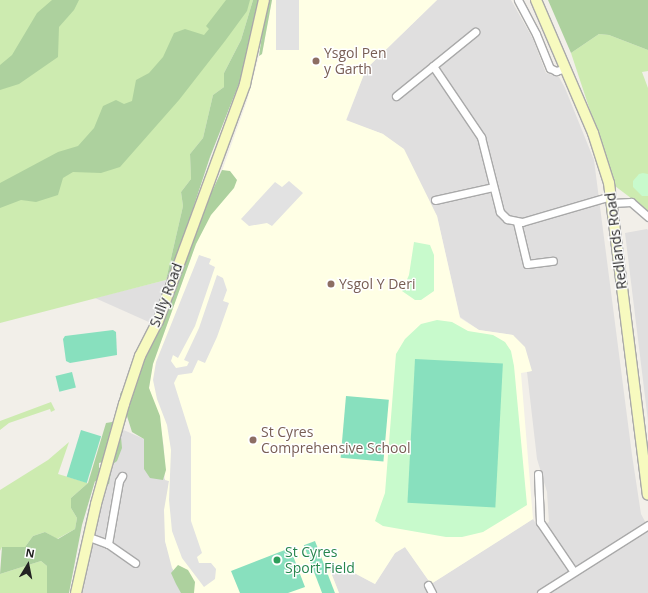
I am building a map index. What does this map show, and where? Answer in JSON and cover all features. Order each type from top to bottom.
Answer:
[{"type":"street","name":"Sully Road","points":[[76,593],[124,404],[140,356],[160,316],[245,84],[264,0]]},
{"type":"street","points":[[518,0],[536,34],[550,68],[556,71],[566,68]]},
{"type":"street","name":"Redlands Road","points":[[536,0],[600,151],[612,200],[648,495]]},
{"type":"street","points":[[396,96],[475,32]]},
{"type":"street","points":[[433,66],[482,137],[500,212],[517,222],[612,200],[631,202],[648,217]]},
{"type":"street","points":[[435,200],[493,187]]},
{"type":"street","points":[[517,222],[527,264],[553,261]]},
{"type":"street","points":[[538,474],[540,522],[574,572]]},
{"type":"street","points":[[108,544],[119,481],[122,476]]},
{"type":"street","points":[[541,593],[648,525]]},
{"type":"street","points":[[89,537],[108,544],[135,563]]},
{"type":"street","points":[[428,585],[432,593]]},
{"type":"shaded area","points":[[272,0],[437,0],[366,69],[346,120],[383,134],[404,149],[437,216],[460,318],[479,330],[513,335],[525,347],[532,371],[521,373],[533,519],[431,584],[405,547],[395,553],[375,584],[343,567],[330,570],[339,593],[188,593],[172,568],[165,541],[164,510],[169,481],[165,480],[164,447],[159,419],[149,388],[153,364],[247,101],[259,56],[262,54]]},
{"type":"shaded area","points":[[276,0],[299,0],[299,50],[276,50]]},
{"type":"shaded area","points":[[437,0],[511,0],[533,39],[546,73],[559,77],[565,88],[594,160],[632,455],[641,514],[648,527],[648,593],[339,593],[330,570],[343,567],[375,584],[395,553],[405,547],[431,584],[533,519],[539,528],[549,522],[547,492],[537,459],[527,372],[531,371],[513,335],[479,330],[460,317],[437,216],[383,134],[346,121],[366,69]]},
{"type":"shaded area","points":[[289,181],[303,193],[272,226],[267,223],[249,226],[241,219],[275,182],[282,187]]},
{"type":"shaded area","points":[[648,230],[648,421],[625,233]]},
{"type":"shaded area","points":[[199,255],[211,259],[209,264],[215,267],[195,326],[178,358],[173,355],[171,361],[176,368],[187,366],[189,362],[184,360],[199,328],[217,275],[223,278],[227,290],[223,301],[229,303],[217,337],[205,363],[198,360],[192,373],[178,375],[174,383],[191,437],[191,521],[202,553],[197,557],[199,563],[211,563],[216,569],[215,579],[204,587],[182,558],[172,531],[169,500],[171,450],[167,425],[157,399],[153,380],[156,362]]},
{"type":"shaded area","points":[[166,280],[151,323],[95,298],[134,288]]},
{"type":"shaded area","points":[[119,428],[144,439],[144,469],[169,481],[165,541],[182,593],[81,593],[82,572]]},
{"type":"green space","points":[[0,0],[253,0],[241,40],[224,73],[224,87],[213,95],[203,138],[190,154],[191,179],[181,192],[183,206],[166,280],[0,323]]},
{"type":"green space","points":[[52,0],[79,0],[74,10],[59,27],[58,57],[19,84],[0,90],[0,65],[12,55],[37,13]]},
{"type":"green space","points":[[226,0],[250,0],[247,11],[225,41],[179,100],[120,167],[101,173],[73,172],[63,178],[58,195],[36,202],[21,200],[0,208],[0,183],[58,152],[78,146],[94,128],[103,106],[116,100],[124,104],[132,101],[136,80],[149,73],[163,57],[174,33],[185,29],[204,35],[209,29],[206,26]]},
{"type":"green space","points":[[253,0],[259,0],[249,58],[210,157],[176,260],[166,280],[183,206],[181,192],[191,179],[190,154],[203,138],[213,95],[224,87],[224,73],[241,40]]},
{"type":"green space","points":[[267,0],[272,0],[262,54],[259,56]]},
{"type":"green space","points":[[548,0],[648,0],[648,50],[609,35],[599,34],[571,53]]},
{"type":"green space","points":[[599,34],[609,35],[648,50],[648,71],[642,72],[648,88],[648,211],[615,186],[571,53]]},
{"type":"green space","points":[[222,170],[230,171],[237,180],[234,188],[211,215],[196,244],[153,364],[149,388],[160,416],[166,470],[163,480],[150,478],[144,469],[144,439],[132,432],[120,394],[137,366],[172,294],[207,202]]},
{"type":"green space","points":[[639,174],[648,174],[648,196],[642,196],[633,187],[633,181]]},
{"type":"green space","points":[[414,242],[430,245],[434,255],[434,291],[421,300],[415,300],[402,291],[409,275]]},
{"type":"green space","points":[[437,320],[452,322],[468,331],[493,335],[505,342],[511,351],[514,366],[527,505],[483,532],[462,537],[446,537],[383,526],[375,521],[385,493],[396,354],[405,339],[421,324]]},
{"type":"green space","points":[[113,330],[116,332],[117,355],[70,363],[66,361],[63,339],[65,336]]},
{"type":"green space","points":[[415,359],[503,364],[495,507],[407,503]]},
{"type":"green space","points":[[72,372],[76,388],[59,392],[56,376]]},
{"type":"green space","points":[[346,396],[389,400],[383,462],[341,458]]},
{"type":"green space","points":[[51,402],[55,410],[51,412],[50,409],[9,423],[0,430],[0,421]]},
{"type":"green space","points":[[106,423],[114,423],[114,434],[121,437],[122,448],[117,461],[113,464],[107,461],[99,463],[99,468],[107,467],[111,472],[109,484],[102,487],[95,481],[82,525],[69,593],[47,593],[47,566],[41,561],[0,574],[2,547],[25,547],[33,536],[45,532],[58,539],[75,529],[77,518],[71,508],[71,498],[88,483]]},
{"type":"green space","points":[[81,430],[101,436],[87,483],[67,477]]},
{"type":"green space","points":[[69,442],[58,474],[88,483],[71,498],[71,508],[77,518],[75,529],[57,539],[45,532],[33,536],[25,547],[2,547],[0,551],[0,490],[48,460]]},
{"type":"green space","points":[[315,541],[335,593],[322,593],[304,545]]},
{"type":"green space","name":"St Cyres Sport Field","points":[[290,548],[305,587],[288,593],[240,593],[231,571]]},
{"type":"green space","points":[[41,561],[47,566],[47,593],[0,593],[0,574]]},
{"type":"green space","points":[[178,565],[188,570],[195,582],[194,593],[181,593],[171,573]]},
{"type":"place","name":"Ysgol Pen y Garth","points":[[316,61]]},
{"type":"place","name":"Ysgol Y Deri","points":[[331,284]]},
{"type":"place","name":"St Cyres Comprehensive School","points":[[253,440]]},
{"type":"place","name":"St Cyres Sport Field","points":[[277,560]]}]
